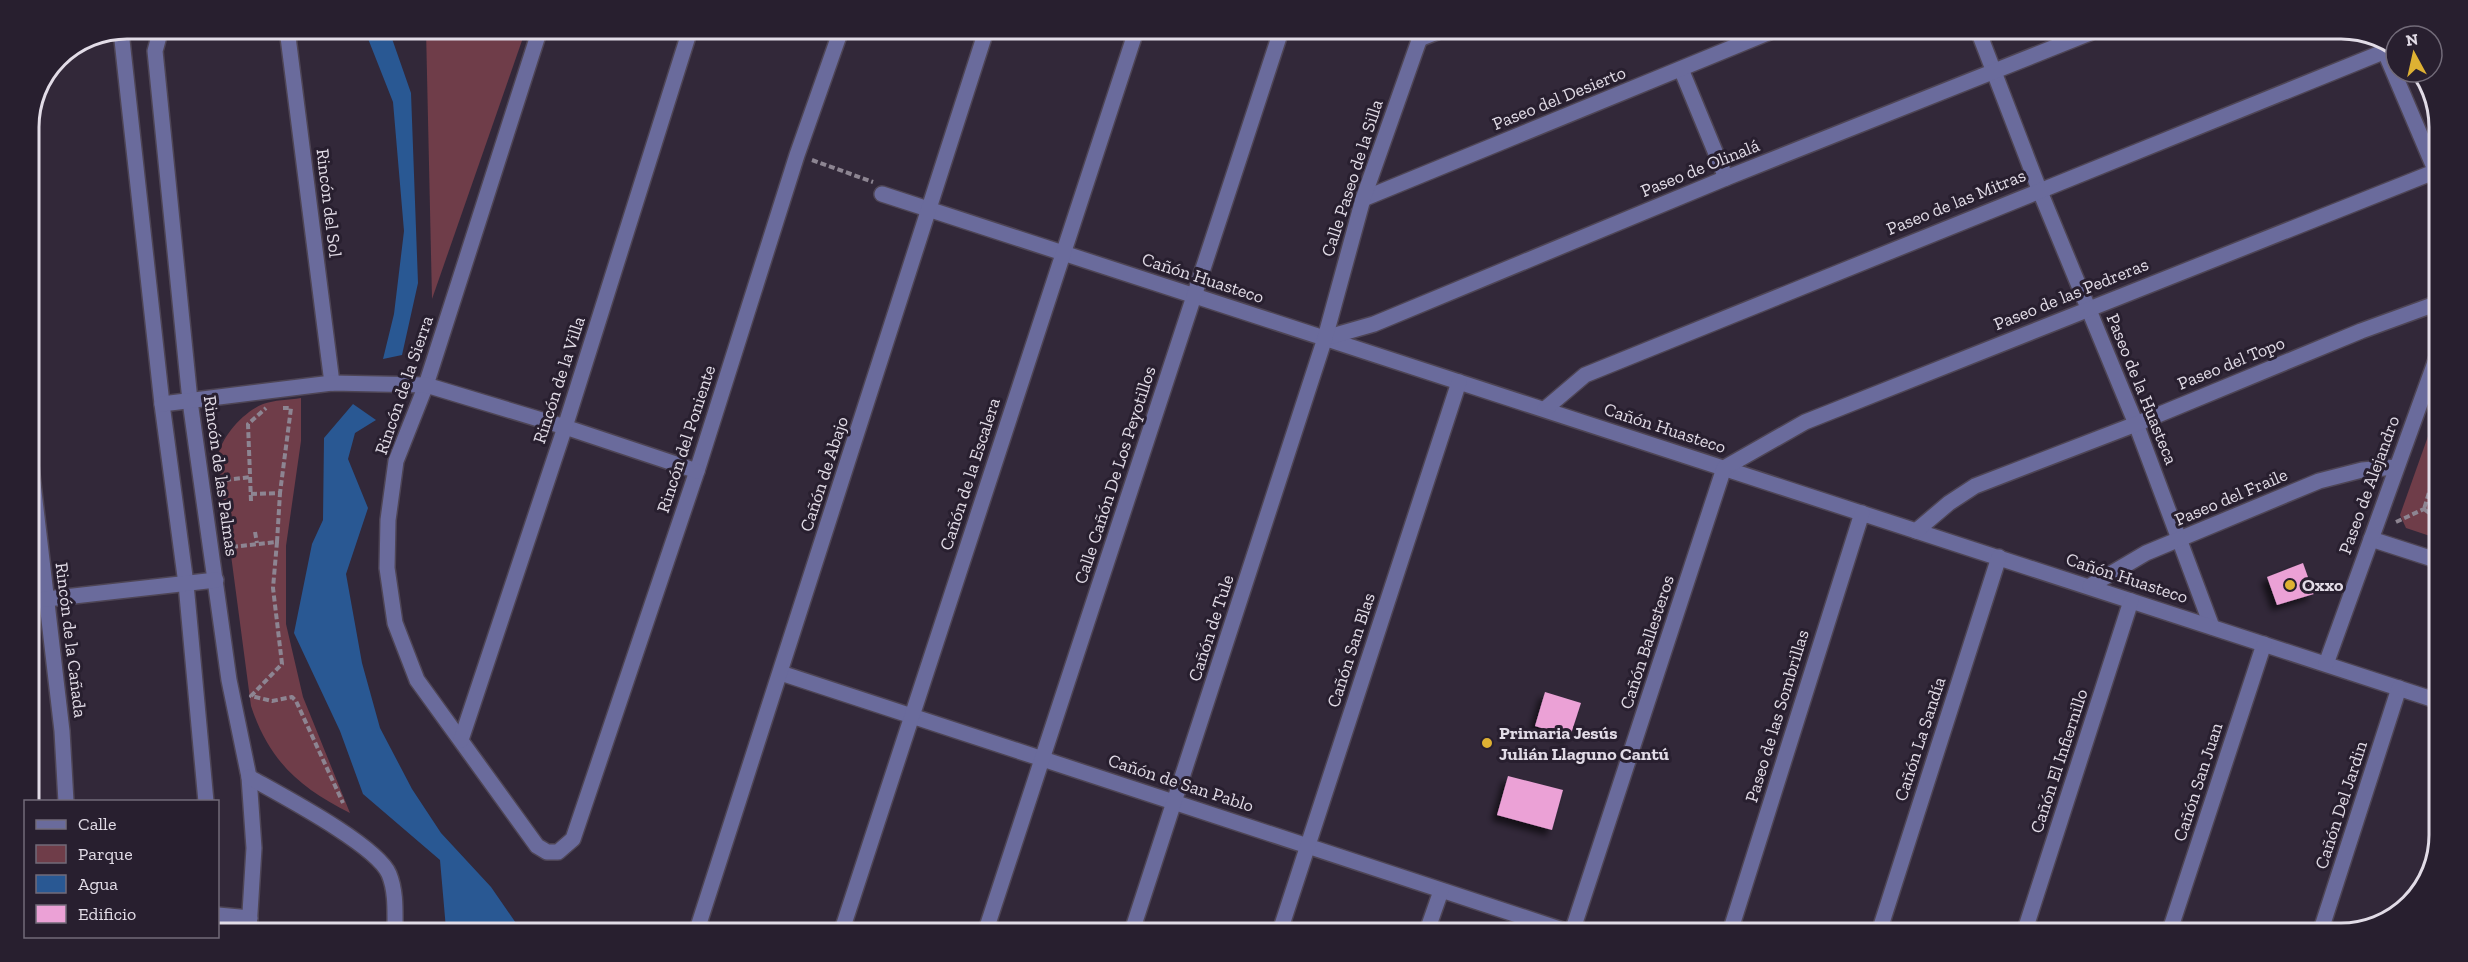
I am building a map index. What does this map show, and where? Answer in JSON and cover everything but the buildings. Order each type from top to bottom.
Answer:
[{"type":"street","points":[[123,39],[162,404],[186,584],[206,800]]},
{"type":"street","name":"Rincón de las Palmas","points":[[158,39],[155,51],[190,401],[229,680],[249,777],[254,848],[249,923]]},
{"type":"street","name":"Rincón del Sol","points":[[288,39],[332,383]]},
{"type":"street","name":"Rincón de la Sierra","points":[[537,39],[426,385],[396,461],[388,520],[387,568],[395,623],[417,680],[537,846],[547,852],[558,852]]},
{"type":"street","name":"Rincón de la Villa","points":[[461,740],[565,427],[687,39]]},
{"type":"street","name":"Rincón del Poniente","points":[[558,852],[573,839],[697,471],[798,155],[838,39]]},
{"type":"street","name":"Cañón de Abajo","points":[[699,923],[931,209],[984,39]]},
{"type":"street","name":"Cañón de la Escalera","points":[[844,923],[1134,39]]},
{"type":"street","name":"Calle Cañón De Los Peyotillos","points":[[988,923],[1278,39]]},
{"type":"street","name":"Calle Paseo de la Silla","points":[[1325,338],[1363,198],[1419,39]]},
{"type":"street","name":"Paseo del Desierto","points":[[1363,198],[1753,39]]},
{"type":"street","name":"Paseo de la Huasteca","points":[[1981,39],[2039,189],[2136,424],[2181,539],[2212,627]]},
{"type":"street","name":"Paseo de Olinalá","points":[[1325,338],[1374,324],[1726,178],[2075,39]]},
{"type":"street","name":"Paseo de las Mitras","points":[[1545,410],[1585,375],[2380,48]]},
{"type":"street","points":[[1681,69],[1726,178]]},
{"type":"street","points":[[2401,84],[2429,153]]},
{"type":"street","name":"Paseo de las Pedreras","points":[[1724,468],[1805,422],[2089,308],[2429,176]]},
{"type":"street","name":"Cañón Huasteco","points":[[883,190],[931,209],[2429,698]]},
{"type":"street","name":"Paseo del Topo","points":[[1916,531],[1948,503],[1975,486],[2136,424],[2361,331],[2429,306]]},
{"type":"street","name":"Cañón de Tule","points":[[1135,923],[1325,338]]},
{"type":"street","name":"Paseo de Alejandro","points":[[2326,664],[2429,378]]},
{"type":"street","name":"Cañón San Blas","points":[[1283,923],[1459,382]]},
{"type":"street","points":[[162,404],[332,383],[426,385],[565,427],[697,471]]},
{"type":"street","name":"Paseo del Fraile","points":[[2090,586],[2145,553],[2319,481],[2354,471],[2396,467]]},
{"type":"street","name":"Cañón Ballesteros","points":[[1574,923],[1724,468]]},
{"type":"street","name":"Paseo de las Sombrillas","points":[[1733,923],[1862,513]]},
{"type":"street","name":"Rincón de la Cañada","points":[[39,537],[62,730],[66,800]]},
{"type":"street","points":[[2371,539],[2429,558]]},
{"type":"street","name":"Cañón La Sandía","points":[[1882,923],[1999,557]]},
{"type":"street","points":[[39,600],[216,580]]},
{"type":"street","name":"Cañón El Infiernillo","points":[[2027,923],[2131,601]]},
{"type":"street","name":"Cañón San Juan","points":[[2172,923],[2264,644]]},
{"type":"street","name":"Cañón de San Pablo","points":[[781,673],[1308,844],[1441,891],[1542,923]]},
{"type":"street","name":"Cañón Del Jardin","points":[[2323,923],[2399,688]]},
{"type":"street","points":[[249,777],[312,812],[355,841],[388,872],[394,897],[395,923]]},
{"type":"street","points":[[1430,923],[1441,891]]},
{"type":"street","points":[[219,915],[249,923]]},
{"type":"path","points":[[798,155],[883,190]]},
{"type":"path","points":[[251,501],[248,424],[266,408],[291,408],[280,493],[273,588],[282,664],[251,696],[272,701],[292,697],[296,701],[343,803]]},
{"type":"path","points":[[225,480],[251,477]]},
{"type":"path","points":[[2429,492],[2424,509],[2429,513]]},
{"type":"path","points":[[251,494],[280,493]]},
{"type":"path","points":[[255,532],[257,543]]},
{"type":"path","points":[[231,547],[276,542]]},
{"type":"green space","points":[[426,39],[523,39],[432,299]]},
{"type":"green space","points":[[301,398],[301,441],[286,546],[286,624],[303,697],[350,813],[301,783],[288,771],[258,725],[251,706],[218,457],[223,441],[234,426],[255,408],[267,403]]},
{"type":"green space","points":[[2429,433],[2429,536],[2406,528],[2400,515]]},
{"type":"water","points":[[368,39],[392,39],[411,93],[418,283],[402,355],[383,359],[394,314],[404,231],[393,102]]},
{"type":"water","points":[[353,404],[376,420],[355,433],[348,459],[368,508],[346,574],[362,663],[380,728],[412,789],[441,833],[491,887],[516,923],[445,923],[440,860],[363,794],[340,731],[294,633],[312,544],[323,520],[324,438]]},
{"type":"place","name":"Oxxo","points":[[2290,585]]},
{"type":"place","name":"Primaria Jesús Julián Llaguno Cantú","points":[[1487,743]]}]
